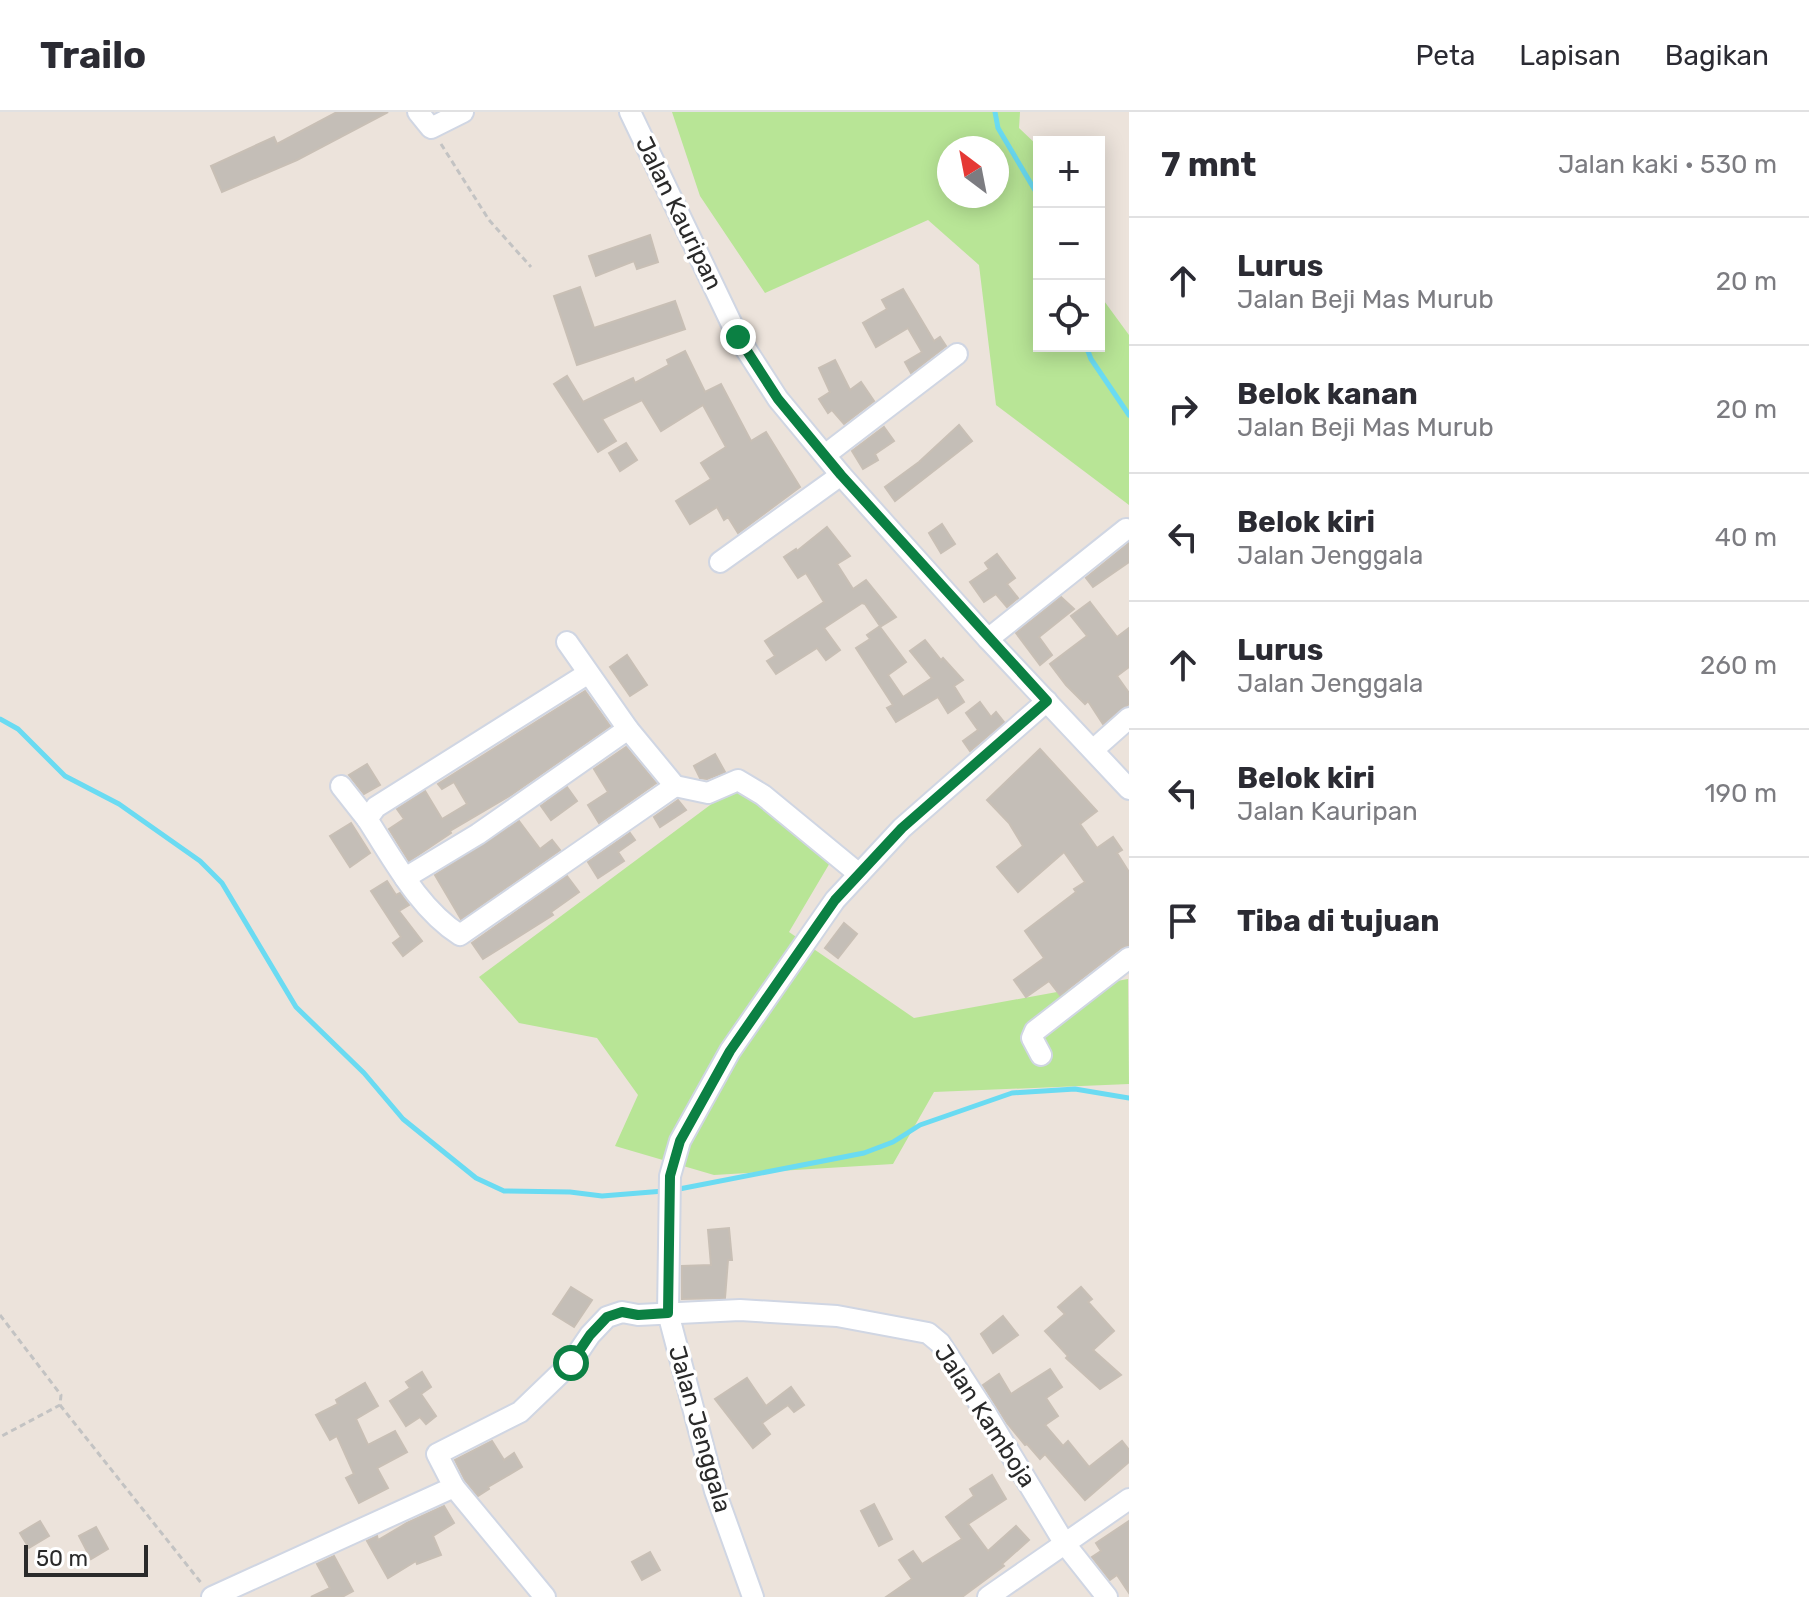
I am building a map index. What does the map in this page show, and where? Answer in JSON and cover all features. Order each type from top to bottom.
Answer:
[{"type":"street","points":[[424,120],[463,112]]},
{"type":"street","name":"Jalan Kauripan","points":[[630,112],[738,337],[778,399],[841,475],[988,639],[1129,789]]},
{"type":"street","points":[[825,455],[957,354]]},
{"type":"street","points":[[720,562],[841,475]]},
{"type":"street","points":[[988,639],[1126,529]]},
{"type":"street","points":[[567,642],[628,729],[675,786],[708,793],[738,780],[763,795],[859,874],[902,828],[1047,701]]},
{"type":"street","points":[[367,819],[376,807],[587,674]]},
{"type":"street","points":[[1093,750],[1129,718]]},
{"type":"street","points":[[405,878],[478,834],[628,729]]},
{"type":"street","points":[[341,786],[367,819],[405,878],[442,924],[460,935],[675,786]]},
{"type":"street","name":"Jalan Jenggala","points":[[753,1597],[715,1491],[668,1313],[670,1176],[680,1141],[730,1051],[835,900],[859,874]]},
{"type":"street","points":[[1041,1055],[1032,1038],[1035,1031],[1129,958]]},
{"type":"street","name":"Jalan Kamboja","points":[[454,1487],[437,1454],[520,1412],[571,1363],[607,1317],[622,1312],[638,1315],[740,1310],[837,1316],[928,1333],[940,1343],[1065,1544],[1107,1597]]},
{"type":"street","points":[[207,1591],[454,1487],[545,1597]]},
{"type":"street","points":[[988,1597],[1129,1499]]},
{"type":"path","points":[[424,120],[489,220],[531,267]]},
{"type":"path","points":[[0,1315],[61,1395],[60,1405],[207,1591]]},
{"type":"path","points":[[0,1437],[60,1405]]},
{"type":"green space","points":[[672,112],[1020,112],[1019,128],[1033,141],[1033,352],[1105,352],[1105,302],[1129,335],[1129,505],[996,405],[979,265],[928,220],[765,293],[700,196]]},
{"type":"green space","points":[[737,785],[831,861],[789,932],[914,1018],[1128,979],[1129,1084],[934,1092],[893,1164],[714,1175],[615,1146],[638,1095],[597,1038],[519,1023],[479,977]]},
{"type":"building","points":[[337,112],[388,112],[297,160],[222,192],[211,166],[274,137],[277,144]]},
{"type":"building","points":[[650,235],[658,262],[637,269],[634,261],[596,276],[589,256]]},
{"type":"building","points":[[580,287],[594,328],[675,301],[685,329],[577,365],[554,296]]},
{"type":"building","points":[[903,289],[934,341],[940,337],[946,346],[911,373],[905,362],[922,352],[908,328],[876,347],[863,323],[887,309],[882,300]]},
{"type":"building","points":[[685,351],[705,392],[721,384],[751,441],[766,432],[800,487],[738,533],[728,517],[724,520],[717,507],[690,524],[676,501],[711,479],[701,463],[726,447],[703,405],[661,431],[642,400],[602,419],[616,441],[598,452],[554,384],[567,376],[583,402],[633,378],[635,383],[669,365],[667,360]]},
{"type":"building","points":[[835,360],[850,390],[861,382],[874,401],[844,424],[832,410],[828,413],[819,399],[830,392],[819,368]]},
{"type":"building","points":[[959,425],[972,441],[895,501],[885,487],[919,462]]},
{"type":"building","points":[[884,427],[894,441],[875,454],[878,460],[863,469],[852,451]]},
{"type":"building","points":[[626,443],[637,460],[620,471],[609,453]]},
{"type":"building","points":[[942,524],[955,544],[941,553],[929,533]]},
{"type":"building","points":[[827,527],[850,556],[837,564],[853,589],[866,580],[896,617],[880,627],[906,662],[888,675],[903,697],[932,678],[910,651],[925,640],[963,680],[954,686],[964,702],[948,713],[938,697],[896,722],[887,708],[893,705],[856,648],[870,639],[867,635],[880,626],[862,603],[824,628],[840,650],[826,660],[817,648],[776,674],[767,661],[775,656],[765,641],[824,602],[806,573],[798,578],[784,557],[797,551]]},
{"type":"building","points":[[1129,543],[1129,562],[1093,587],[1086,578]]},
{"type":"building","points":[[997,554],[1015,578],[1007,584],[1018,598],[1007,607],[996,594],[984,602],[970,582],[989,569],[985,563]]},
{"type":"building","points":[[1061,597],[1074,609],[1039,637],[1052,655],[1040,665],[1016,633]]},
{"type":"building","points":[[1090,602],[1117,637],[1129,628],[1129,667],[1117,676],[1129,693],[1129,704],[1103,724],[1088,701],[1085,704],[1050,664],[1087,636],[1071,616]]},
{"type":"building","points":[[627,655],[647,685],[630,696],[610,667]]},
{"type":"building","points":[[585,691],[610,726],[409,861],[389,829],[404,819],[397,809],[425,791],[442,819],[467,804],[454,782],[442,789],[438,784]]},
{"type":"building","points":[[980,702],[991,717],[996,712],[1004,722],[970,751],[963,741],[978,730],[966,713]]},
{"type":"building","points":[[626,747],[656,783],[599,823],[588,805],[608,792],[594,769]]},
{"type":"building","points":[[1040,749],[1097,811],[1080,824],[1097,848],[1113,837],[1122,850],[1117,853],[1129,872],[1129,945],[1060,995],[1049,981],[1026,997],[1014,980],[1044,958],[1025,931],[1085,882],[1064,852],[1018,892],[997,867],[1023,846],[1009,823],[987,800]]},
{"type":"building","points":[[715,754],[725,772],[707,779],[700,778],[694,766]]},
{"type":"building","points":[[367,764],[380,785],[364,794],[349,775]]},
{"type":"building","points":[[567,787],[577,801],[551,820],[541,806]]},
{"type":"building","points":[[678,800],[686,810],[660,827],[654,817]]},
{"type":"building","points":[[519,821],[540,849],[552,840],[560,850],[461,919],[435,875]]},
{"type":"building","points":[[351,823],[370,853],[350,867],[330,836]]},
{"type":"building","points":[[630,833],[635,840],[618,852],[624,861],[598,878],[588,862]]},
{"type":"building","points":[[567,876],[579,892],[551,912],[553,915],[483,959],[472,943]]},
{"type":"building","points":[[387,881],[396,895],[400,893],[409,905],[399,911],[422,941],[403,956],[393,943],[401,937],[371,891]]},
{"type":"building","points":[[844,923],[857,934],[838,958],[825,948]]},
{"type":"building","points":[[729,1228],[732,1260],[728,1260],[725,1298],[682,1299],[682,1266],[711,1265],[708,1230]]},
{"type":"building","points":[[571,1287],[592,1300],[574,1327],[553,1314]]},
{"type":"building","points":[[1081,1287],[1092,1299],[1088,1302],[1114,1331],[1093,1350],[1121,1375],[1100,1389],[1066,1358],[1068,1356],[1045,1331],[1065,1314],[1058,1307]]},
{"type":"building","points":[[1003,1316],[1018,1335],[993,1353],[981,1334]]},
{"type":"building","points":[[1050,1369],[1062,1387],[1046,1398],[1058,1416],[1045,1425],[1063,1446],[1068,1441],[1089,1467],[1122,1441],[1129,1450],[1129,1462],[1085,1500],[1045,1454],[1040,1459],[1025,1445],[983,1385],[999,1374],[1011,1394]]},
{"type":"building","points":[[422,1372],[431,1387],[421,1394],[436,1416],[426,1424],[420,1417],[406,1426],[390,1401],[410,1388],[406,1382]]},
{"type":"building","points":[[747,1378],[766,1406],[791,1387],[804,1405],[794,1412],[788,1405],[762,1423],[770,1434],[753,1448],[715,1399]]},
{"type":"building","points":[[365,1383],[378,1406],[356,1419],[368,1445],[395,1431],[407,1452],[377,1468],[388,1488],[359,1503],[346,1478],[354,1474],[337,1436],[330,1440],[316,1415],[338,1404],[336,1400]]},
{"type":"building","points":[[492,1441],[504,1460],[514,1453],[522,1467],[478,1496],[455,1460]]},
{"type":"building","points":[[992,1475],[1006,1499],[968,1524],[988,1551],[1016,1526],[1029,1540],[1002,1564],[1004,1566],[962,1597],[886,1597],[912,1579],[899,1560],[913,1551],[922,1564],[962,1539],[946,1517],[974,1496],[970,1489]]},
{"type":"building","points":[[874,1504],[892,1539],[879,1546],[861,1511]]},
{"type":"building","points":[[444,1506],[454,1523],[433,1536],[441,1555],[417,1564],[416,1561],[388,1578],[367,1541],[377,1536],[378,1540]]},
{"type":"building","points":[[40,1521],[49,1536],[29,1548],[20,1533]]},
{"type":"building","points":[[1129,1521],[1129,1593],[1117,1575],[1110,1580],[1092,1557],[1101,1551],[1096,1543]]},
{"type":"building","points":[[96,1527],[108,1549],[91,1559],[79,1536]]},
{"type":"building","points":[[650,1552],[660,1570],[642,1580],[632,1562]]},
{"type":"building","points":[[334,1556],[353,1591],[342,1597],[311,1597],[330,1588],[317,1564]]},
{"type":"waterway","points":[[995,112],[998,128],[1033,187]]},
{"type":"waterway","points":[[1088,352],[1129,415]]},
{"type":"waterway","points":[[0,719],[18,729],[65,776],[119,804],[200,861],[222,883],[296,1007],[364,1073],[403,1119],[476,1178],[504,1191],[602,1196],[664,1191]]},
{"type":"waterway","points":[[674,1190],[864,1153],[893,1142],[920,1125],[1012,1093],[1075,1089],[1129,1098]]},
{"type":"route","points":[[571,1363],[607,1317],[622,1312],[638,1315],[668,1313],[670,1176],[680,1141],[730,1051],[835,900],[902,828],[1047,701],[841,475],[778,399],[738,337]]}]
